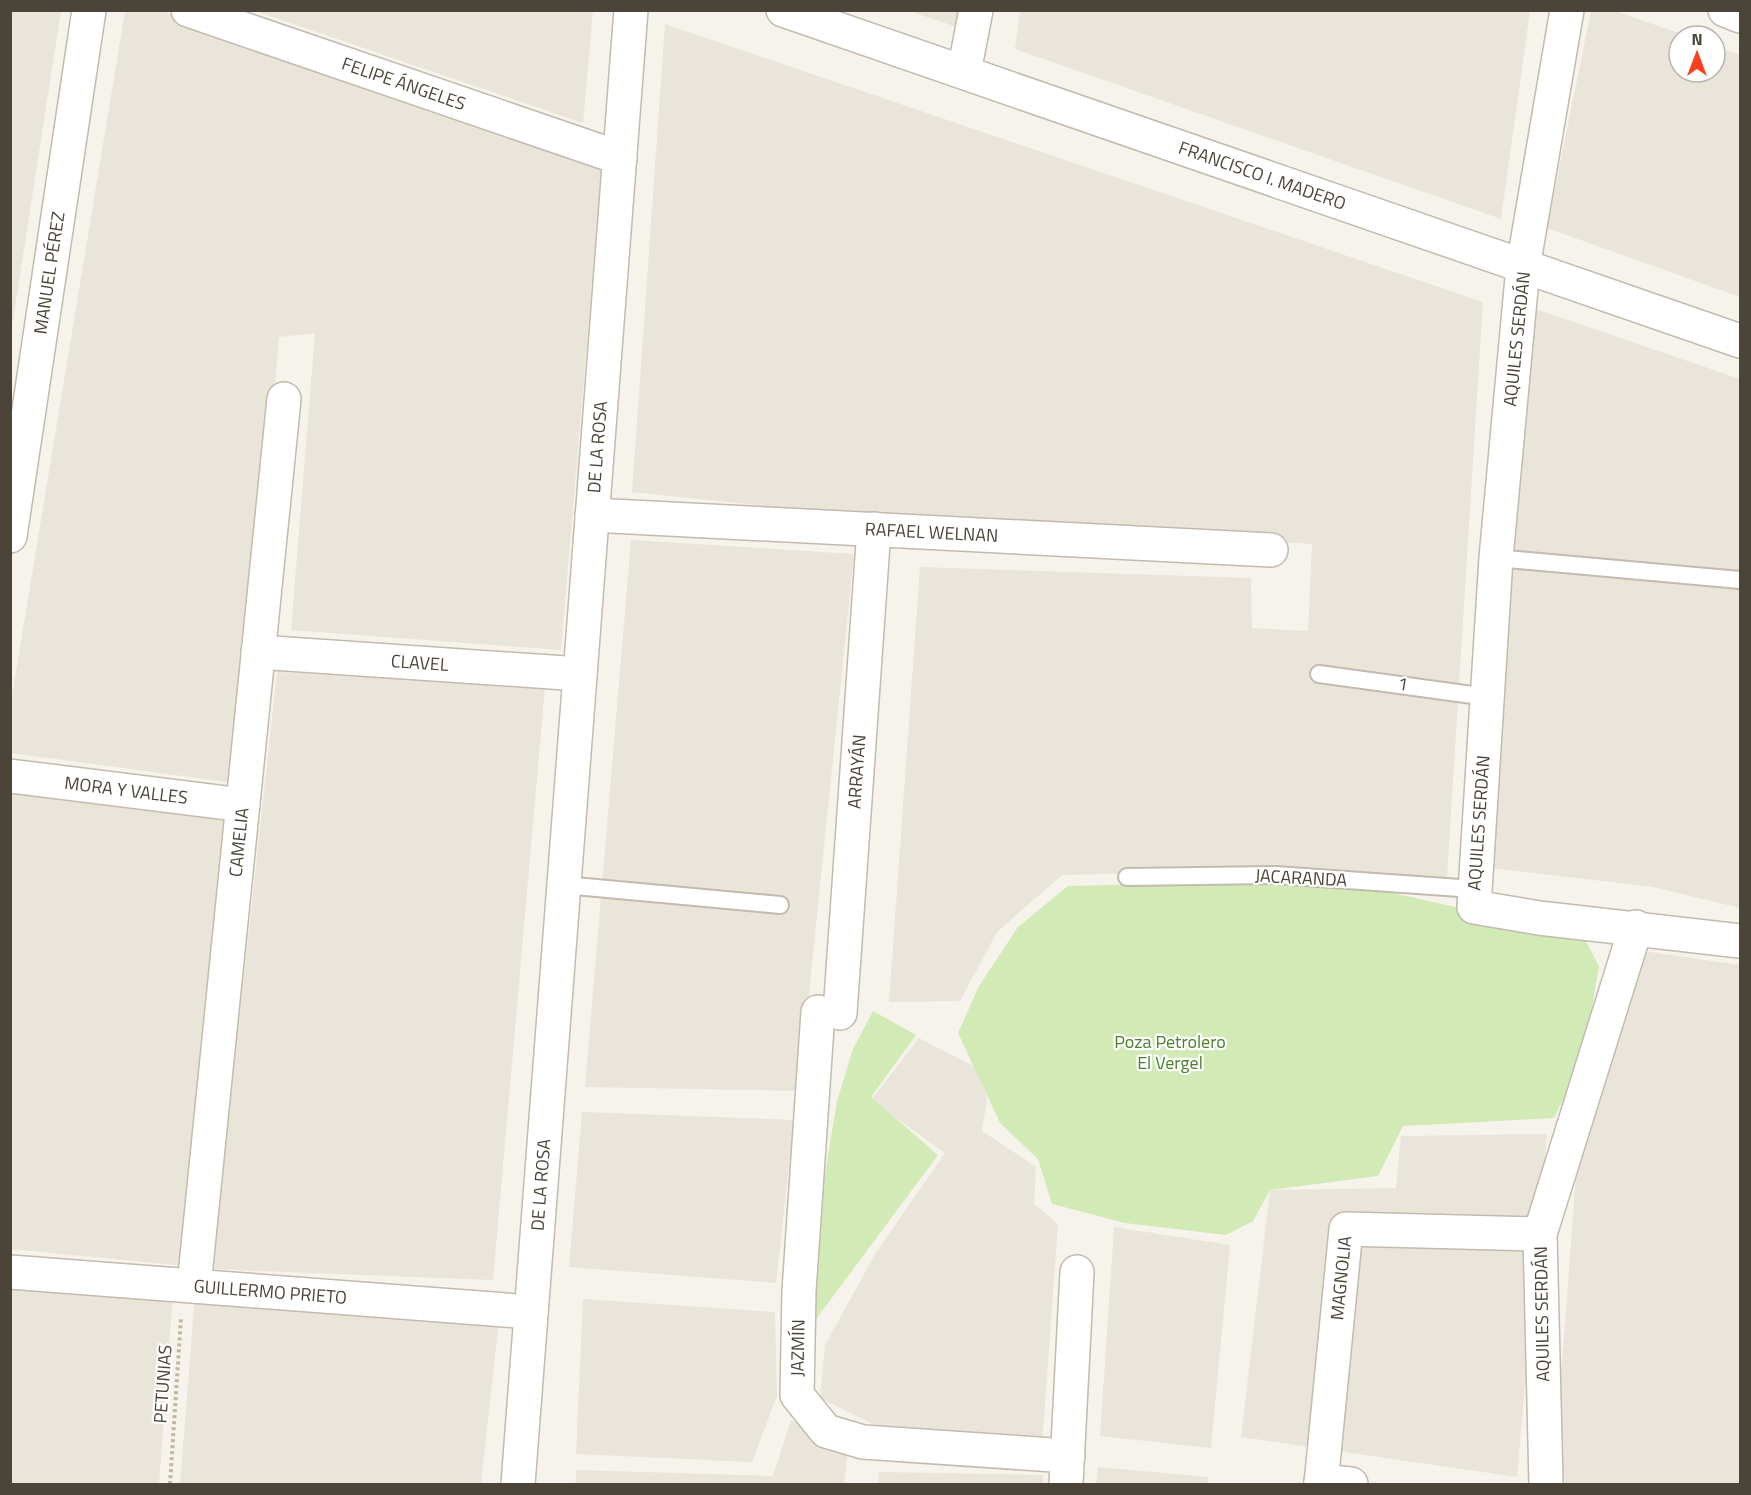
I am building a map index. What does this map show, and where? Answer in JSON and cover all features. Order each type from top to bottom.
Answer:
[{"type":"street","name":"MANUEL PÉREZ","points":[[10,536],[18,439],[89,10]]},
{"type":"street","name":"FELIPE ÁNGELES","points":[[188,10],[620,158]]},
{"type":"street","name":"DE LA ROSA","points":[[518,1485],[631,10]]},
{"type":"street","name":"FRANCISCO I. MADERO","points":[[783,10],[1740,341]]},
{"type":"street","points":[[964,72],[976,10]]},
{"type":"street","name":"AQUILES SERDÁN","points":[[1546,1485],[1540,1234],[1636,927],[1539,918],[1474,907],[1473,889],[1496,558],[1524,267],[1567,10]]},
{"type":"street","points":[[1725,10],[1740,16]]},
{"type":"street","name":"CAMELIA","points":[[188,1286],[243,805],[284,399]]},
{"type":"street","name":"RAFAEL WELNAN","points":[[592,515],[1271,550]]},
{"type":"street","name":"ARRAYÁN","points":[[829,1013],[874,530]]},
{"type":"street","name":"CLAVEL","points":[[258,652],[580,674]]},
{"type":"street","name":"MORA Y VALLES","points":[[10,776],[243,805]]},
{"type":"street","points":[[1636,927],[1740,941]]},
{"type":"street","name":"JAZMÍN","points":[[829,1013],[799,1291],[797,1395],[826,1431],[863,1442],[1067,1470]]},
{"type":"street","name":"MAGNOLIA","points":[[1331,1483],[1346,1229],[1540,1234]]},
{"type":"street","name":"GUILLERMO PRIETO","points":[[10,1272],[531,1312]]},
{"type":"street","points":[[1067,1470],[1077,1272]]},
{"type":"lane","points":[[1496,558],[1740,580]]},
{"type":"lane","name":"1","points":[[1319,674],[1487,697]]},
{"type":"lane","name":"JACARANDA","points":[[1128,877],[1276,875],[1473,889]]},
{"type":"lane","points":[[564,885],[780,904]]},
{"type":"path","name":"PETUNIAS","points":[[170,1485],[188,1286]]},
{"type":"shaded area","points":[[10,11],[61,11],[11,333]]},
{"type":"shaded area","points":[[125,11],[163,11],[602,165],[561,650],[291,630],[315,333],[279,337],[242,784],[11,753],[11,702]]},
{"type":"shaded area","points":[[255,11],[593,11],[583,123]]},
{"type":"shaded area","points":[[909,11],[960,11],[957,27]]},
{"type":"shaded area","points":[[1020,11],[1530,11],[1501,219],[1015,49]]},
{"type":"shaded area","points":[[1591,11],[1615,11],[1667,29],[1667,84],[1727,84],[1727,50],[1740,55],[1740,297],[1547,228]]},
{"type":"shaded area","points":[[665,24],[1483,302],[1447,878],[1298,870],[1062,875],[997,932],[960,1001],[889,1002],[920,567],[1251,578],[1252,628],[1308,631],[1312,544],[930,517],[835,513],[632,492]]},
{"type":"shaded area","points":[[1530,307],[1740,379],[1740,572],[1513,550]]},
{"type":"shaded area","points":[[631,540],[854,554],[799,1091],[585,1087]]},
{"type":"shaded area","points":[[1512,564],[1740,587],[1740,908],[1653,887],[1491,868]]},
{"type":"shaded area","points":[[277,672],[545,687],[493,1280],[212,1269]]},
{"type":"shaded area","points":[[11,791],[225,817],[185,1266],[11,1249]]},
{"type":"shaded area","points":[[1629,949],[1740,965],[1740,1484],[1553,1484],[1577,1162]]},
{"type":"shaded area","points":[[919,1038],[979,1069],[987,1099],[982,1131],[1036,1167],[1034,1204],[1058,1224],[1042,1445],[893,1434],[820,1398],[825,1345],[877,1251],[945,1153],[871,1100]]},
{"type":"shaded area","points":[[582,1112],[794,1120],[776,1283],[569,1267]]},
{"type":"shaded area","points":[[1547,1134],[1517,1477],[1241,1437],[1270,1190],[1396,1188],[1401,1136]]},
{"type":"shaded area","points":[[1114,1227],[1230,1245],[1211,1448],[1100,1436]]},
{"type":"shaded area","points":[[10,1281],[173,1294],[159,1484],[11,1484]]},
{"type":"shaded area","points":[[195,1295],[499,1320],[481,1484],[180,1484]]},
{"type":"shaded area","points":[[583,1299],[775,1312],[777,1396],[752,1462],[576,1454]]},
{"type":"shaded area","points":[[791,1420],[848,1453],[844,1484],[575,1484],[577,1470],[773,1476]]},
{"type":"shaded area","points":[[1098,1467],[1208,1477],[1207,1484],[1096,1484]]},
{"type":"shaded area","points":[[879,1472],[1043,1475],[1043,1484],[878,1484]]},
{"type":"green space","name":"Poza Petrolero El Vergel","points":[[1220,882],[1375,889],[1583,936],[1599,966],[1591,1013],[1573,1079],[1554,1118],[1403,1126],[1378,1176],[1270,1190],[1253,1221],[1226,1235],[1125,1223],[1052,1204],[1038,1159],[1000,1123],[958,1033],[979,986],[1018,927],[1068,886]]},
{"type":"green space","points":[[873,1011],[916,1035],[871,1097],[938,1155],[805,1334],[812,1254],[837,1101],[853,1049]]}]
